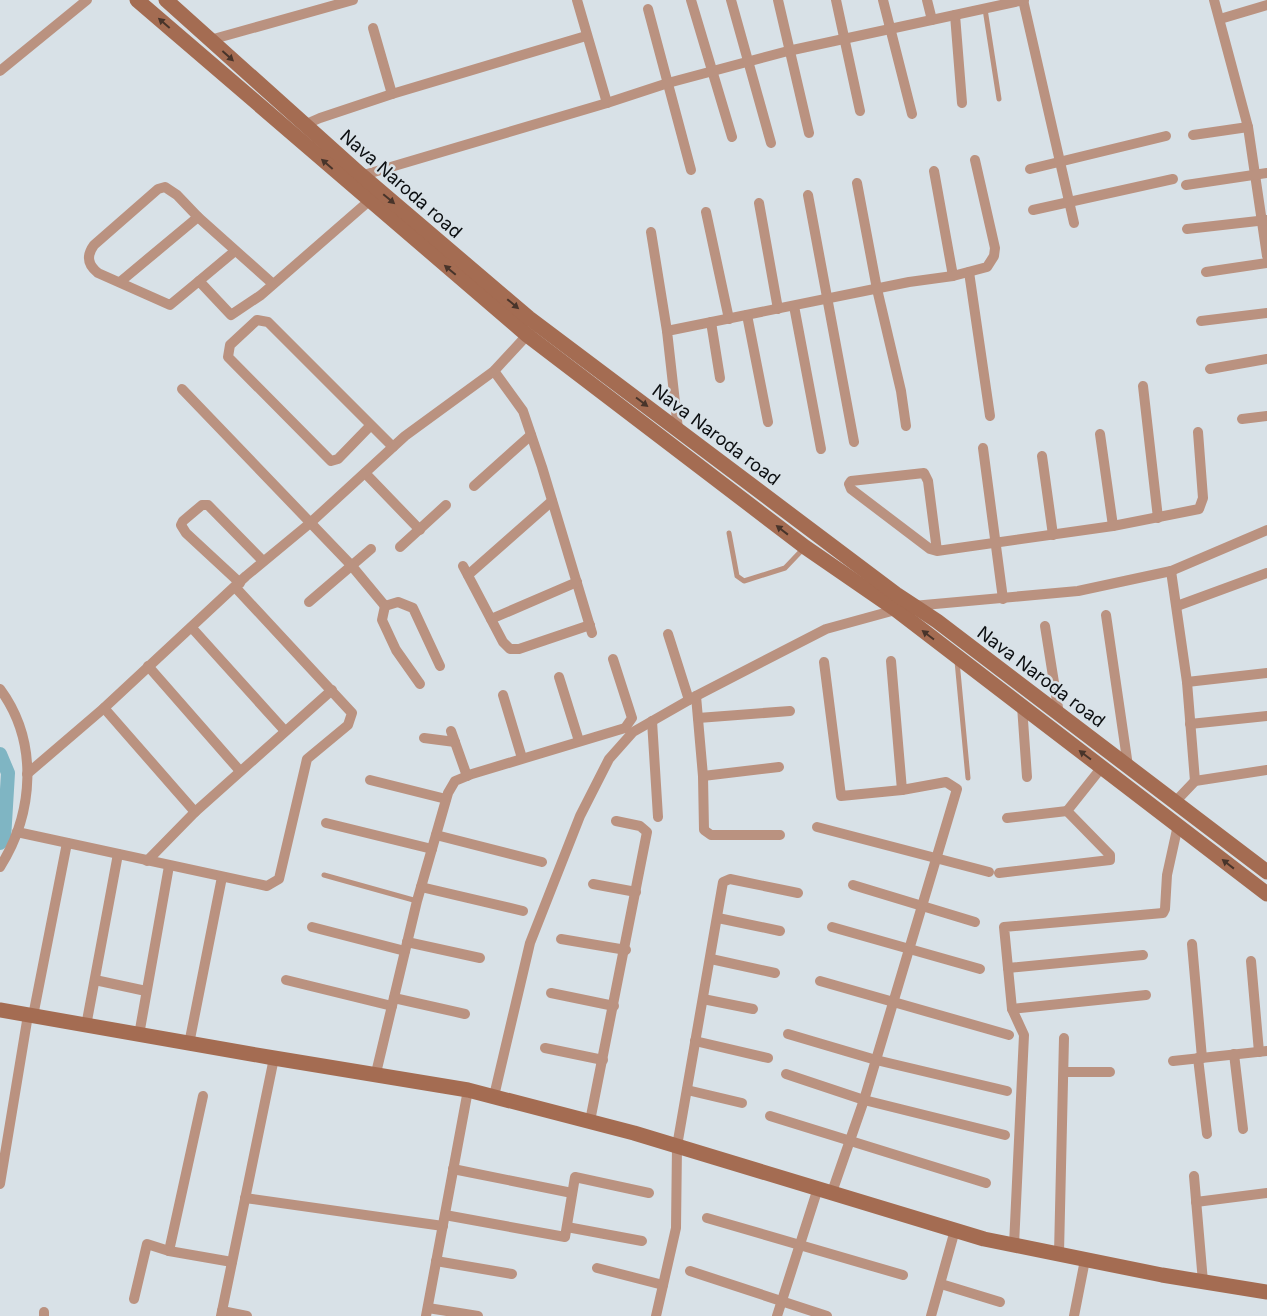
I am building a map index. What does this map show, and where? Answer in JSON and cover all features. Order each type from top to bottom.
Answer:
[{"type":"street","points":[[0,71],[87,0]]},
{"type":"street","name":"Nava Naroda road","points":[[137,0],[533,330]]},
{"type":"street","name":"Nava Naroda road","points":[[166,0],[304,125],[354,179],[369,201],[533,330],[678,429],[1267,872]]},
{"type":"street","points":[[210,40],[330,3],[353,0]]},
{"type":"street","points":[[577,0],[607,103]]},
{"type":"street","points":[[691,0],[732,137]]},
{"type":"street","points":[[731,0],[771,143]]},
{"type":"street","points":[[778,0],[788,51],[810,133]]},
{"type":"street","points":[[836,0],[846,39],[860,111]]},
{"type":"street","points":[[883,0],[912,114]]},
{"type":"street","points":[[927,0],[932,20]]},
{"type":"street","points":[[354,179],[712,71],[788,51],[1023,0],[1074,223]]},
{"type":"street","points":[[1214,0],[1248,127],[1264,220],[1267,256]]},
{"type":"street","points":[[1220,19],[1267,5]]},
{"type":"street","points":[[648,8],[691,170]]},
{"type":"street","points":[[955,15],[962,103]]},
{"type":"street","points":[[373,28],[392,94]]},
{"type":"street","points":[[304,125],[392,94],[586,36]]},
{"type":"street","points":[[1193,135],[1248,127]]},
{"type":"street","points":[[1030,169],[1166,136]]},
{"type":"street","points":[[668,330],[877,288],[954,276],[987,267],[994,256],[975,160]]},
{"type":"street","points":[[934,171],[954,276]]},
{"type":"street","points":[[1186,185],[1267,172]]},
{"type":"street","points":[[1032,210],[1173,179]]},
{"type":"street","points":[[857,183],[877,288],[901,391],[906,426]]},
{"type":"street","points":[[235,250],[170,305],[98,273],[91,267],[88,259],[90,251],[158,189],[165,187],[171,190],[198,217],[235,250],[273,284]]},
{"type":"street","points":[[808,195],[854,442]]},
{"type":"street","points":[[200,281],[231,315],[261,295],[369,201]]},
{"type":"street","points":[[759,203],[778,309]]},
{"type":"street","points":[[706,212],[729,319]]},
{"type":"street","points":[[120,282],[198,217]]},
{"type":"street","points":[[1187,229],[1264,220]]},
{"type":"street","points":[[651,232],[668,330],[678,429]]},
{"type":"street","points":[[1206,272],[1267,263]]},
{"type":"street","points":[[969,272],[990,416]]},
{"type":"street","points":[[794,306],[821,449]]},
{"type":"street","points":[[1201,321],[1267,313]]},
{"type":"street","points":[[747,315],[768,422]]},
{"type":"street","points":[[371,425],[338,459],[331,462],[228,357],[230,345],[257,320],[268,322],[371,425],[393,447]]},
{"type":"street","points":[[711,322],[720,378]]},
{"type":"street","points":[[27,774],[104,708],[263,561],[309,524],[393,447],[494,371],[533,330],[805,547],[895,610],[1267,894]]},
{"type":"street","points":[[1210,369],[1267,360]]},
{"type":"street","points":[[494,371],[523,411],[552,501],[591,629],[514,650],[506,647],[466,571],[552,501]]},
{"type":"street","points":[[1143,386],[1158,518]]},
{"type":"street","points":[[182,389],[350,565],[384,606],[382,620],[396,650],[420,684]]},
{"type":"street","points":[[1242,419],[1267,416]]},
{"type":"street","points":[[937,551],[928,481],[924,474],[859,480],[849,484],[851,489],[930,549],[937,551],[1053,535],[1196,510],[1202,505],[1198,432]]},
{"type":"street","points":[[1100,434],[1113,526]]},
{"type":"street","points":[[474,486],[531,436]]},
{"type":"street","points":[[983,448],[1003,598]]},
{"type":"street","points":[[1042,456],[1053,535]]},
{"type":"street","points":[[365,473],[420,530]]},
{"type":"street","points":[[17,832],[267,886],[279,879],[307,759],[348,725],[352,713],[238,585],[186,533],[181,525],[183,521],[202,505],[211,507],[263,561]]},
{"type":"street","points":[[400,547],[446,505]]},
{"type":"street","points":[[494,1096],[530,943],[576,824],[609,758],[633,732],[692,698],[826,629],[914,606],[1078,591],[1171,571],[1267,530]]},
{"type":"street","points":[[309,602],[371,549]]},
{"type":"street","points":[[1171,571],[1187,682],[1195,781]]},
{"type":"street","points":[[1177,606],[1267,573]]},
{"type":"street","points":[[490,619],[577,582]]},
{"type":"street","points":[[384,606],[398,602],[413,608],[440,666]]},
{"type":"street","points":[[1106,615],[1128,766]]},
{"type":"street","points":[[1045,626],[1059,714]]},
{"type":"street","points":[[192,628],[285,731]]},
{"type":"street","points":[[668,634],[698,718],[703,776],[704,830],[710,835],[780,835]]},
{"type":"street","points":[[376,1073],[417,901],[446,799],[455,781],[522,758],[625,728],[632,718],[613,659]]},
{"type":"street","points":[[890,661],[902,790]]},
{"type":"street","points":[[777,1316],[800,1245],[825,1190],[850,1143],[910,950],[921,906],[957,789],[946,782],[902,790],[841,796],[824,662]]},
{"type":"street","points":[[148,666],[240,771]]},
{"type":"street","points":[[1187,682],[1267,673]]},
{"type":"street","points":[[559,676],[580,741]]},
{"type":"street","points":[[0,689],[8,700],[26,744],[28,790],[13,847],[0,867]]},
{"type":"street","points":[[147,861],[195,812],[332,690]]},
{"type":"street","points":[[503,695],[522,758]]},
{"type":"street","points":[[1022,706],[1027,777]]},
{"type":"street","points":[[104,708],[195,812]]},
{"type":"street","points":[[698,718],[790,711]]},
{"type":"street","points":[[1190,724],[1267,716]]},
{"type":"street","points":[[652,721],[658,817]]},
{"type":"street","points":[[452,731],[467,776]]},
{"type":"street","points":[[424,738],[455,742]]},
{"type":"street","points":[[703,776],[779,767]]},
{"type":"street","points":[[1007,818],[1067,810],[1102,768]]},
{"type":"street","points":[[1175,802],[1195,781],[1267,770]]},
{"type":"street","points":[[370,780],[446,799]]},
{"type":"street","points":[[816,827],[936,860],[994,872],[1110,860],[1110,855],[1067,810]]},
{"type":"street","points":[[590,1121],[626,950],[647,832],[640,826],[616,821]]},
{"type":"street","points":[[326,823],[432,849]]},
{"type":"street","points":[[1014,1245],[1024,1035],[1012,1010],[1004,927],[1163,913],[1166,904],[1167,875],[1178,825]]},
{"type":"street","points":[[436,835],[542,862]]},
{"type":"street","points":[[0,1184],[2,1158],[67,843]]},
{"type":"street","points":[[86,1026],[118,854]]},
{"type":"street","points":[[139,1035],[169,866]]},
{"type":"street","points":[[189,1044],[222,877]]},
{"type":"street","points":[[656,1316],[676,1228],[677,1146],[724,882],[727,879],[798,893]]},
{"type":"street","points":[[594,884],[636,892]]},
{"type":"street","points":[[853,885],[975,922]]},
{"type":"street","points":[[421,887],[523,911]]},
{"type":"street","points":[[718,918],[780,931]]},
{"type":"street","points":[[312,927],[406,947],[480,958]]},
{"type":"street","points":[[832,927],[980,969]]},
{"type":"street","points":[[562,939],[626,950]]},
{"type":"street","points":[[1192,944],[1207,1134]]},
{"type":"street","points":[[1008,968],[1143,955]]},
{"type":"street","points":[[711,959],[775,973]]},
{"type":"street","points":[[1173,1061],[1263,1051],[1251,961]]},
{"type":"street","points":[[95,980],[146,991]]},
{"type":"street","points":[[286,980],[393,1002],[465,1014]]},
{"type":"street","points":[[820,982],[1009,1035]]},
{"type":"street","points":[[551,993],[614,1006]]},
{"type":"street","points":[[1012,1010],[1146,995]]},
{"type":"street","points":[[704,999],[753,1009]]},
{"type":"street","points":[[0,1010],[189,1044],[376,1073],[468,1090],[590,1121],[955,1230],[1014,1245],[1203,1282],[1267,1292]]},
{"type":"street","points":[[788,1034],[876,1060],[1008,1091]]},
{"type":"street","points":[[1059,1253],[1064,1038]]},
{"type":"street","points":[[695,1041],[768,1058]]},
{"type":"street","points":[[545,1048],[603,1060]]},
{"type":"street","points":[[1234,1054],[1243,1129]]},
{"type":"street","points":[[247,1316],[221,1314],[274,1058]]},
{"type":"street","points":[[1064,1072],[1110,1072]]},
{"type":"street","points":[[786,1074],[864,1100],[1005,1135]]},
{"type":"street","points":[[468,1090],[427,1312],[478,1316]]},
{"type":"street","points":[[687,1090],[742,1103]]},
{"type":"street","points":[[169,1252],[203,1096]]},
{"type":"street","points":[[770,1116],[850,1143],[986,1183]]},
{"type":"street","points":[[453,1169],[572,1193]]},
{"type":"street","points":[[1194,1176],[1203,1282]]},
{"type":"street","points":[[445,1215],[565,1237],[575,1177],[650,1193]]},
{"type":"street","points":[[1196,1202],[1267,1193]]},
{"type":"street","points":[[245,1198],[443,1226]]},
{"type":"street","points":[[706,1218],[903,1275]]},
{"type":"street","points":[[566,1227],[642,1241]]},
{"type":"street","points":[[931,1316],[955,1230]]},
{"type":"street","points":[[134,1299],[147,1244],[169,1252],[232,1262]]},
{"type":"street","points":[[1074,1316],[1085,1260]]},
{"type":"street","points":[[436,1261],[512,1274]]},
{"type":"street","points":[[598,1268],[663,1285]]},
{"type":"street","points":[[690,1271],[827,1316]]},
{"type":"street","points":[[941,1284],[1000,1302]]},
{"type":"lane","points":[[985,8],[999,100]]},
{"type":"lane","points":[[728,533],[738,576],[744,581],[785,568],[805,547]]},
{"type":"lane","points":[[957,657],[968,778]]},
{"type":"lane","points":[[324,875],[417,901]]},
{"type":"waterway","points":[[0,754],[8,773],[4,839],[0,843]]}]
